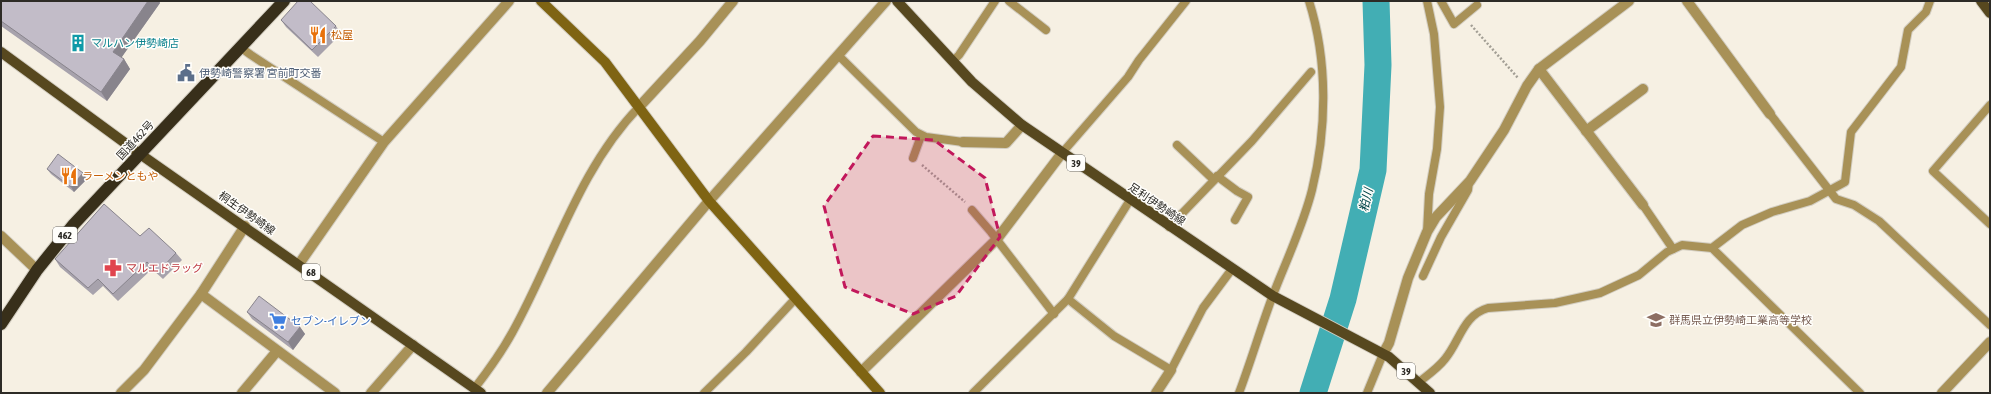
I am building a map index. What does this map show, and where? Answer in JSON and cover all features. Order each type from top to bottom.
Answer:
[{"type":"highway","name":"国道462号","points":[[1,324],[37,270],[74,224],[284,1]]},
{"type":"main road","name":"足利伊勢崎線","points":[[897,1],[987,96],[1022,125],[1169,227],[1275,297],[1381,352],[1419,382],[1430,393]]},
{"type":"main road","points":[[1981,1],[1990,13]]},
{"type":"main road","name":"桐生伊勢崎線","points":[[1,52],[140,154],[299,264],[476,391]]},
{"type":"street","points":[[299,264],[384,142],[509,1]]},
{"type":"street","points":[[541,1],[605,62],[709,201],[861,372],[876,392]]},
{"type":"street","points":[[639,107],[700,42],[733,1]]},
{"type":"street","points":[[547,393],[709,201],[886,1]]},
{"type":"street","points":[[1381,352],[1389,343],[1408,278],[1427,232],[1436,217],[1470,181],[1493,143],[1504,130],[1527,86],[1539,69],[1629,1]]},
{"type":"street","points":[[1687,1],[1770,114]]},
{"type":"street","points":[[1539,69],[1643,205]]},
{"type":"street","points":[[1586,131],[1643,89]]},
{"type":"street","points":[[964,142],[1006,143],[1022,125]]},
{"type":"street","points":[[861,372],[997,239],[1062,153]]},
{"type":"street","points":[[121,393],[144,370],[201,294],[245,226]]},
{"type":"street","points":[[1,236],[37,270]]},
{"type":"street","points":[[201,294],[277,352],[335,393]]},
{"type":"street","points":[[1942,393],[1990,342]]},
{"type":"street","points":[[371,393],[413,345]]},
{"type":"street","points":[[242,393],[277,352]]},
{"type":"street","points":[[1156,393],[1171,370]]},
{"type":"lane","points":[[953,61],[959,55],[995,1]]},
{"type":"lane","points":[[1010,1],[1046,30]]},
{"type":"lane","points":[[1062,153],[1128,77],[1139,60],[1186,1]]},
{"type":"lane","points":[[1239,393],[1303,218],[1312,190],[1320,148],[1323,71],[1318,39],[1309,1]]},
{"type":"lane","points":[[1427,232],[1429,194],[1437,149],[1440,107],[1434,34],[1428,1]]},
{"type":"lane","points":[[1441,1],[1454,24],[1478,5]]},
{"type":"lane","points":[[1712,248],[1742,225],[1772,212],[1810,201],[1845,182],[1851,132],[1901,67],[1908,30],[1926,12],[1930,1]]},
{"type":"lane","points":[[240,47],[384,142]]},
{"type":"lane","points":[[838,55],[911,128],[921,136],[964,142]]},
{"type":"lane","points":[[1169,227],[1252,141],[1311,72]]},
{"type":"lane","points":[[1990,105],[1933,171],[1990,224]]},
{"type":"lane","points":[[476,391],[512,335],[578,197],[597,162],[620,127],[639,107]]},
{"type":"lane","points":[[1770,114],[1836,199],[1854,205],[1879,221],[1990,325]]},
{"type":"lane","points":[[913,158],[921,136]]},
{"type":"lane","points":[[1177,145],[1215,178],[1248,197],[1236,220]]},
{"type":"lane","points":[[1424,276],[1441,237],[1468,190],[1470,181]]},
{"type":"lane","points":[[973,393],[1068,299],[1130,200]]},
{"type":"lane","points":[[1643,205],[1673,249]]},
{"type":"lane","points":[[972,210],[997,239],[1054,314]]},
{"type":"lane","points":[[1419,382],[1445,359],[1468,320],[1479,311],[1488,308],[1555,303],[1600,293],[1639,275],[1673,249],[1682,244],[1712,248],[1860,393]]},
{"type":"lane","points":[[1068,299],[1114,336],[1171,370],[1203,308],[1232,268]]},
{"type":"lane","points":[[704,393],[746,352],[795,298]]},
{"type":"lane","points":[[1367,393],[1381,352]]},
{"type":"path","points":[[1464,16],[1527,86]]},
{"type":"path","points":[[913,158],[964,201],[972,210]]},
{"type":"highlighted area","points":[[873,136],[934,140],[985,178],[1000,237],[956,296],[913,314],[845,287],[824,206]]},
{"type":"building","name":"マルハン伊勢崎店","points":[[1,1],[148,1],[113,52],[124,59],[101,92],[1,21]]},
{"type":"building","points":[[298,1],[310,1],[336,26],[312,50],[281,20]]},
{"type":"building","name":"ラーメンともや","points":[[58,154],[83,173],[71,187],[47,169]]},
{"type":"building","points":[[104,204],[140,236],[149,228],[176,253],[158,272],[147,262],[113,294],[98,279],[88,288],[55,259]]},
{"type":"building","points":[[259,296],[300,327],[288,342],[247,312]]},
{"type":"waterway","name":"粕川","points":[[1313,393],[1343,299],[1373,170],[1378,65],[1376,1]]},
{"type":"place","name":"松屋","points":[[318,35]]},
{"type":"place","name":"マルハン伊勢崎店","points":[[78,43]]},
{"type":"place","name":"伊勢崎警察署 宮前町交番","points":[[186,73]]},
{"type":"place","name":"ラーメンともや","points":[[69,176]]},
{"type":"place","name":"マルエドラッグ","points":[[113,268]]},
{"type":"place","name":"群馬県立伊勢崎工業高等学校","points":[[1656,320]]},
{"type":"place","name":"セブン-イレブン","points":[[278,321]]}]
